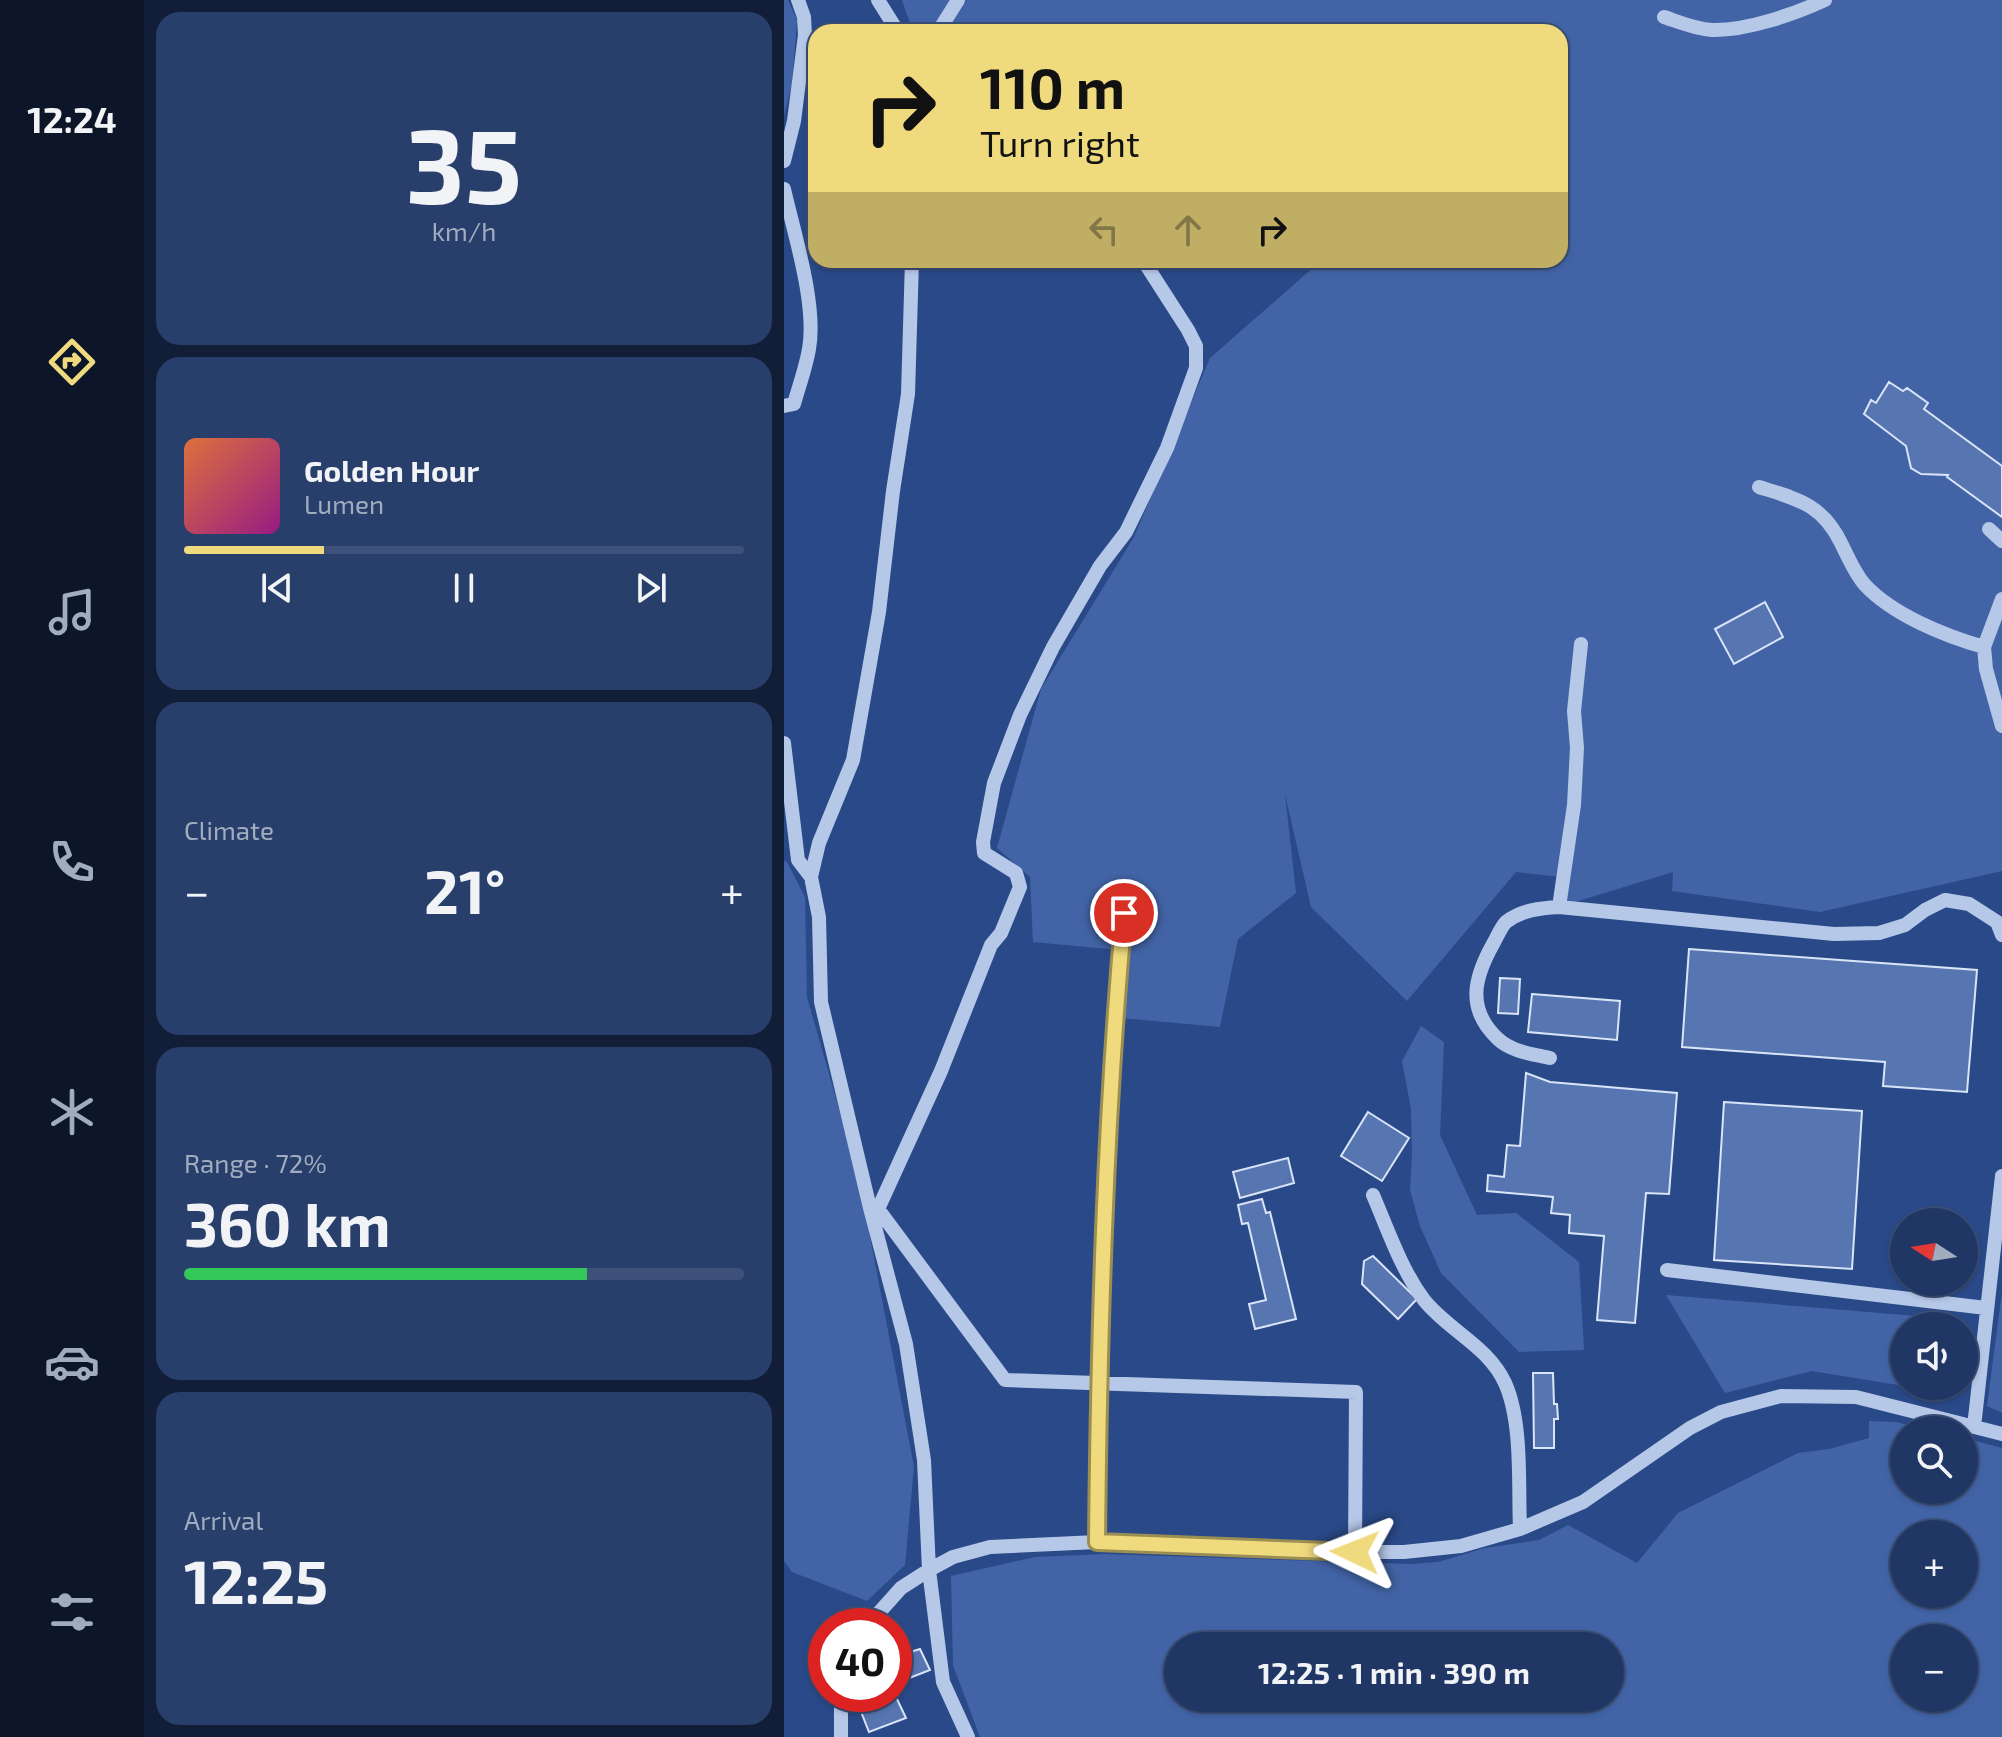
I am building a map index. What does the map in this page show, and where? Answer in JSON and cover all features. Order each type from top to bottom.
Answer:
[{"type":"street","points":[[784,161],[794,121],[805,35],[804,17],[798,0]]},
{"type":"street","points":[[878,0],[893,24]]},
{"type":"street","points":[[943,24],[958,0]]},
{"type":"street","points":[[1664,17],[1714,30],[1776,19],[1825,0]]},
{"type":"street","points":[[784,189],[810,318],[809,347],[794,404],[784,406]]},
{"type":"street","points":[[912,268],[908,394],[879,612],[853,760],[819,843],[811,877],[819,917],[821,1002],[874,1209],[911,1373],[924,1460],[929,1570],[943,1682],[968,1737]]},
{"type":"street","points":[[874,1209],[941,1071],[991,945],[1001,933],[1020,887],[1016,873],[984,853],[983,842],[994,783],[1004,753],[1053,647],[1100,566],[1126,532],[1167,448],[1196,368],[1196,346],[1148,268]]},
{"type":"street","points":[[1759,487],[1815,508],[1831,523],[1865,585],[1909,618],[1961,641],[1984,647]]},
{"type":"street","points":[[1989,529],[2002,541]]},
{"type":"street","points":[[2002,599],[1984,647],[1986,669],[2002,726]]},
{"type":"street","points":[[1559,907],[1574,805],[1577,748],[1574,711],[1581,644]]},
{"type":"street","points":[[784,743],[798,860],[811,877]]},
{"type":"street","points":[[1550,1058],[1516,1050],[1498,1039],[1481,1016],[1474,995],[1481,965],[1505,923],[1533,909],[1559,907],[1834,934],[1879,933],[1905,925],[1945,900],[1969,904],[1997,922],[2002,935]]},
{"type":"street","points":[[1097,1542],[1099,1384],[1114,1026],[1124,913]]},
{"type":"street","points":[[1975,1416],[2002,1176]]},
{"type":"street","points":[[1373,1195],[1396,1251],[1425,1301],[1485,1353],[1505,1383],[1513,1410],[1520,1529]]},
{"type":"street","points":[[874,1209],[1005,1380],[1356,1392],[1355,1552]]},
{"type":"street","points":[[1667,1270],[1986,1308]]},
{"type":"street","points":[[883,1608],[901,1588],[929,1570],[953,1557],[990,1547],[1097,1542],[1404,1552],[1461,1546],[1520,1529],[1583,1502],[1672,1440],[1721,1412],[1781,1396],[1856,1397],[1931,1416]]},
{"type":"street","points":[[1978,1428],[2002,1434]]},
{"type":"street","points":[[840,1712],[841,1737]]},
{"type":"shaded area","points":[[784,0],[788,0],[797,20],[792,84],[784,116]]},
{"type":"shaded area","points":[[902,0],[2002,0],[2002,871],[1820,912],[1672,891],[1673,872],[1559,907],[1560,877],[1516,872],[1407,1001],[1311,907],[1285,794],[1296,893],[1238,939],[1220,1027],[1121,1018],[1129,951],[1033,942],[1030,877],[997,848],[1041,689],[1134,537],[1210,358],[1313,268],[1568,268],[1568,24],[910,24]]},
{"type":"shaded area","points":[[784,861],[805,897],[807,997],[859,1179],[914,1467],[905,1565],[867,1601],[792,1572],[784,1561]]},
{"type":"shaded area","points":[[1421,1026],[1444,1042],[1440,1135],[1477,1215],[1516,1213],[1579,1262],[1584,1350],[1519,1352],[1441,1273],[1420,1226],[1410,1190],[1411,1109],[1402,1061]]},
{"type":"shaded area","points":[[2002,1292],[2002,1413],[1987,1406]]},
{"type":"shaded area","points":[[1666,1295],[1890,1314],[1890,1384],[1812,1371],[1725,1393]]},
{"type":"shaded area","points":[[1869,1421],[1890,1422],[1890,1504],[1978,1504],[1978,1442],[2002,1448],[2002,1737],[980,1737],[953,1665],[951,1576],[1035,1557],[1104,1554],[1410,1564],[1438,1562],[1485,1548],[1539,1540],[1568,1525],[1637,1563],[1678,1513],[1798,1453],[1829,1449],[1869,1438]]},
{"type":"building","points":[[1889,382],[1903,391],[1907,388],[1928,403],[1924,409],[2002,466],[2002,517],[1948,475],[1921,474],[1911,468],[1906,446],[1864,414],[1871,400],[1876,403]]},
{"type":"building","points":[[1765,602],[1783,637],[1734,664],[1715,629]]},
{"type":"building","points":[[1689,949],[1977,970],[1967,1092],[1883,1086],[1885,1062],[1682,1047]]},
{"type":"building","points":[[1500,978],[1520,979],[1518,1014],[1498,1013]]},
{"type":"building","points":[[1532,994],[1620,1001],[1617,1040],[1528,1032]]},
{"type":"building","points":[[1526,1073],[1550,1082],[1677,1093],[1669,1194],[1646,1193],[1635,1323],[1597,1320],[1604,1236],[1569,1233],[1570,1215],[1551,1213],[1553,1197],[1487,1191],[1488,1175],[1504,1177],[1507,1145],[1520,1146]]},
{"type":"building","points":[[1724,1102],[1862,1111],[1852,1269],[1714,1260]]},
{"type":"building","points":[[1368,1112],[1409,1138],[1382,1181],[1341,1156]]},
{"type":"building","points":[[1288,1158],[1294,1183],[1240,1198],[1233,1172]]},
{"type":"building","points":[[1262,1199],[1266,1213],[1270,1212],[1296,1319],[1255,1329],[1249,1304],[1266,1300],[1248,1223],[1242,1224],[1238,1205]]},
{"type":"building","points":[[1373,1256],[1417,1299],[1398,1319],[1362,1284],[1364,1261]]},
{"type":"building","points":[[1533,1373],[1553,1373],[1558,1419],[1554,1419],[1554,1448],[1534,1448]]},
{"type":"building","points":[[920,1649],[930,1670],[912,1677],[912,1651]]},
{"type":"building","points":[[861,1712],[903,1712],[906,1718],[869,1732]]},
{"type":"route","points":[[1124,913],[1114,1026],[1099,1384],[1097,1542],[1355,1552]]}]
